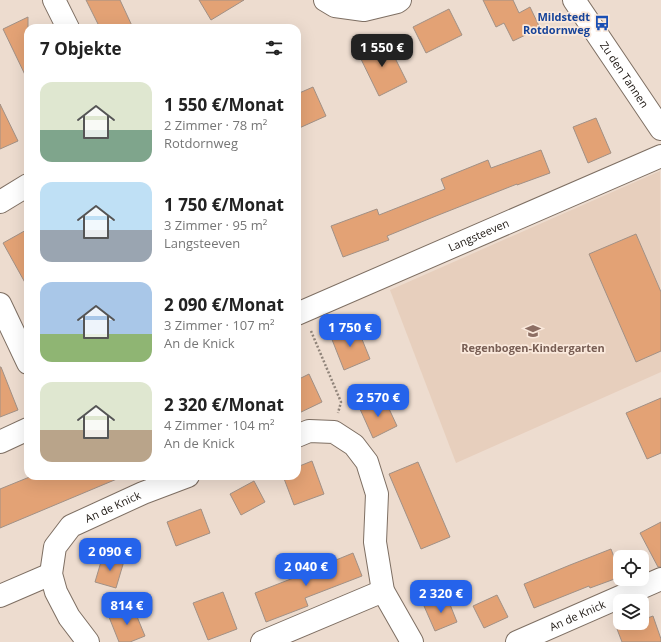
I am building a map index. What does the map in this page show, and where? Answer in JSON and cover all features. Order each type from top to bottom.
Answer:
[{"type":"street","points":[[54,0],[66,24]]},
{"type":"street","points":[[325,0],[335,6],[364,10],[400,0]]},
{"type":"street","name":"Zu den Tannen","points":[[574,0],[661,129]]},
{"type":"street","name":"Langsteeven","points":[[301,313],[661,156]]},
{"type":"street","points":[[0,202],[24,187]]},
{"type":"street","points":[[0,304],[24,355]]},
{"type":"street","points":[[0,442],[24,431]]},
{"type":"street","points":[[301,434],[309,431],[334,432],[354,445],[367,462],[377,494],[375,542],[383,592],[412,642]]},
{"type":"street","name":"An de Knick","points":[[88,642],[69,617],[56,592],[51,574],[54,547],[71,526],[143,493],[177,480]]},
{"type":"street","points":[[0,596],[51,574]]},
{"type":"street","name":"An de Knick","points":[[517,642],[661,579]]},
{"type":"street","points":[[262,642],[383,592]]},
{"type":"path","points":[[301,315],[341,402],[334,432]]},
{"type":"shaded area","name":"Regenbogen-Kindergarten","points":[[660,171],[661,372],[456,463],[390,290]]},
{"type":"building","points":[[86,0],[120,0],[131,24],[98,24]]},
{"type":"building","points":[[199,0],[244,0],[211,20]]},
{"type":"building","points":[[483,0],[513,0],[519,13],[530,7],[540,28],[513,41],[504,23],[496,27]]},
{"type":"building","points":[[449,9],[462,35],[426,53],[413,27]]},
{"type":"building","points":[[28,17],[28,24],[24,24],[24,73],[3,29]]},
{"type":"building","points":[[386,40],[407,82],[379,96],[358,53]]},
{"type":"building","points":[[313,87],[326,116],[301,127],[301,92]]},
{"type":"building","points":[[0,104],[18,141],[0,149]]},
{"type":"building","points":[[596,118],[611,153],[588,163],[573,127]]},
{"type":"building","points":[[541,150],[550,173],[517,184],[436,216],[387,236],[389,240],[343,257],[331,226],[377,209],[379,215],[445,189],[441,179],[488,160],[491,168]]},
{"type":"building","points":[[24,231],[24,281],[3,243]]},
{"type":"building","points":[[636,234],[661,292],[661,351],[636,362],[589,254]]},
{"type":"building","points":[[357,327],[370,359],[344,370],[331,337]]},
{"type":"building","points":[[0,367],[18,410],[0,417]]},
{"type":"building","points":[[309,374],[322,402],[301,412],[301,378]]},
{"type":"building","points":[[384,398],[397,426],[373,438],[360,409]]},
{"type":"building","points":[[661,398],[661,453],[647,459],[626,413]]},
{"type":"building","points":[[312,461],[324,494],[294,505],[285,480],[301,480],[301,465]]},
{"type":"building","points":[[418,462],[450,537],[421,549],[389,474]]},
{"type":"building","points":[[24,479],[114,480],[0,528],[0,489]]},
{"type":"building","points":[[254,481],[265,502],[241,515],[230,494]]},
{"type":"building","points":[[201,509],[210,533],[176,546],[167,522]]},
{"type":"building","points":[[661,522],[661,567],[658,567],[640,533]]},
{"type":"building","points":[[611,549],[613,554],[613,580],[590,588],[589,586],[534,608],[524,584]]},
{"type":"building","points":[[353,553],[362,576],[305,598],[308,606],[266,622],[255,593]]},
{"type":"building","points":[[103,555],[124,561],[116,588],[95,582]]},
{"type":"building","points":[[223,592],[237,629],[208,640],[193,603]]},
{"type":"building","points":[[497,595],[508,617],[484,628],[473,606]]},
{"type":"building","points":[[447,597],[457,622],[435,631],[424,606]]},
{"type":"building","points":[[133,607],[145,636],[130,642],[119,642],[109,617]]},
{"type":"building","points":[[653,616],[661,642],[622,642],[617,630],[649,630],[649,617]]},
{"type":"place","name":"Mildstedt Rotdornweg","points":[[602,23]]},
{"type":"place","name":"Regenbogen-Kindergarten","points":[[533,331]]}]
